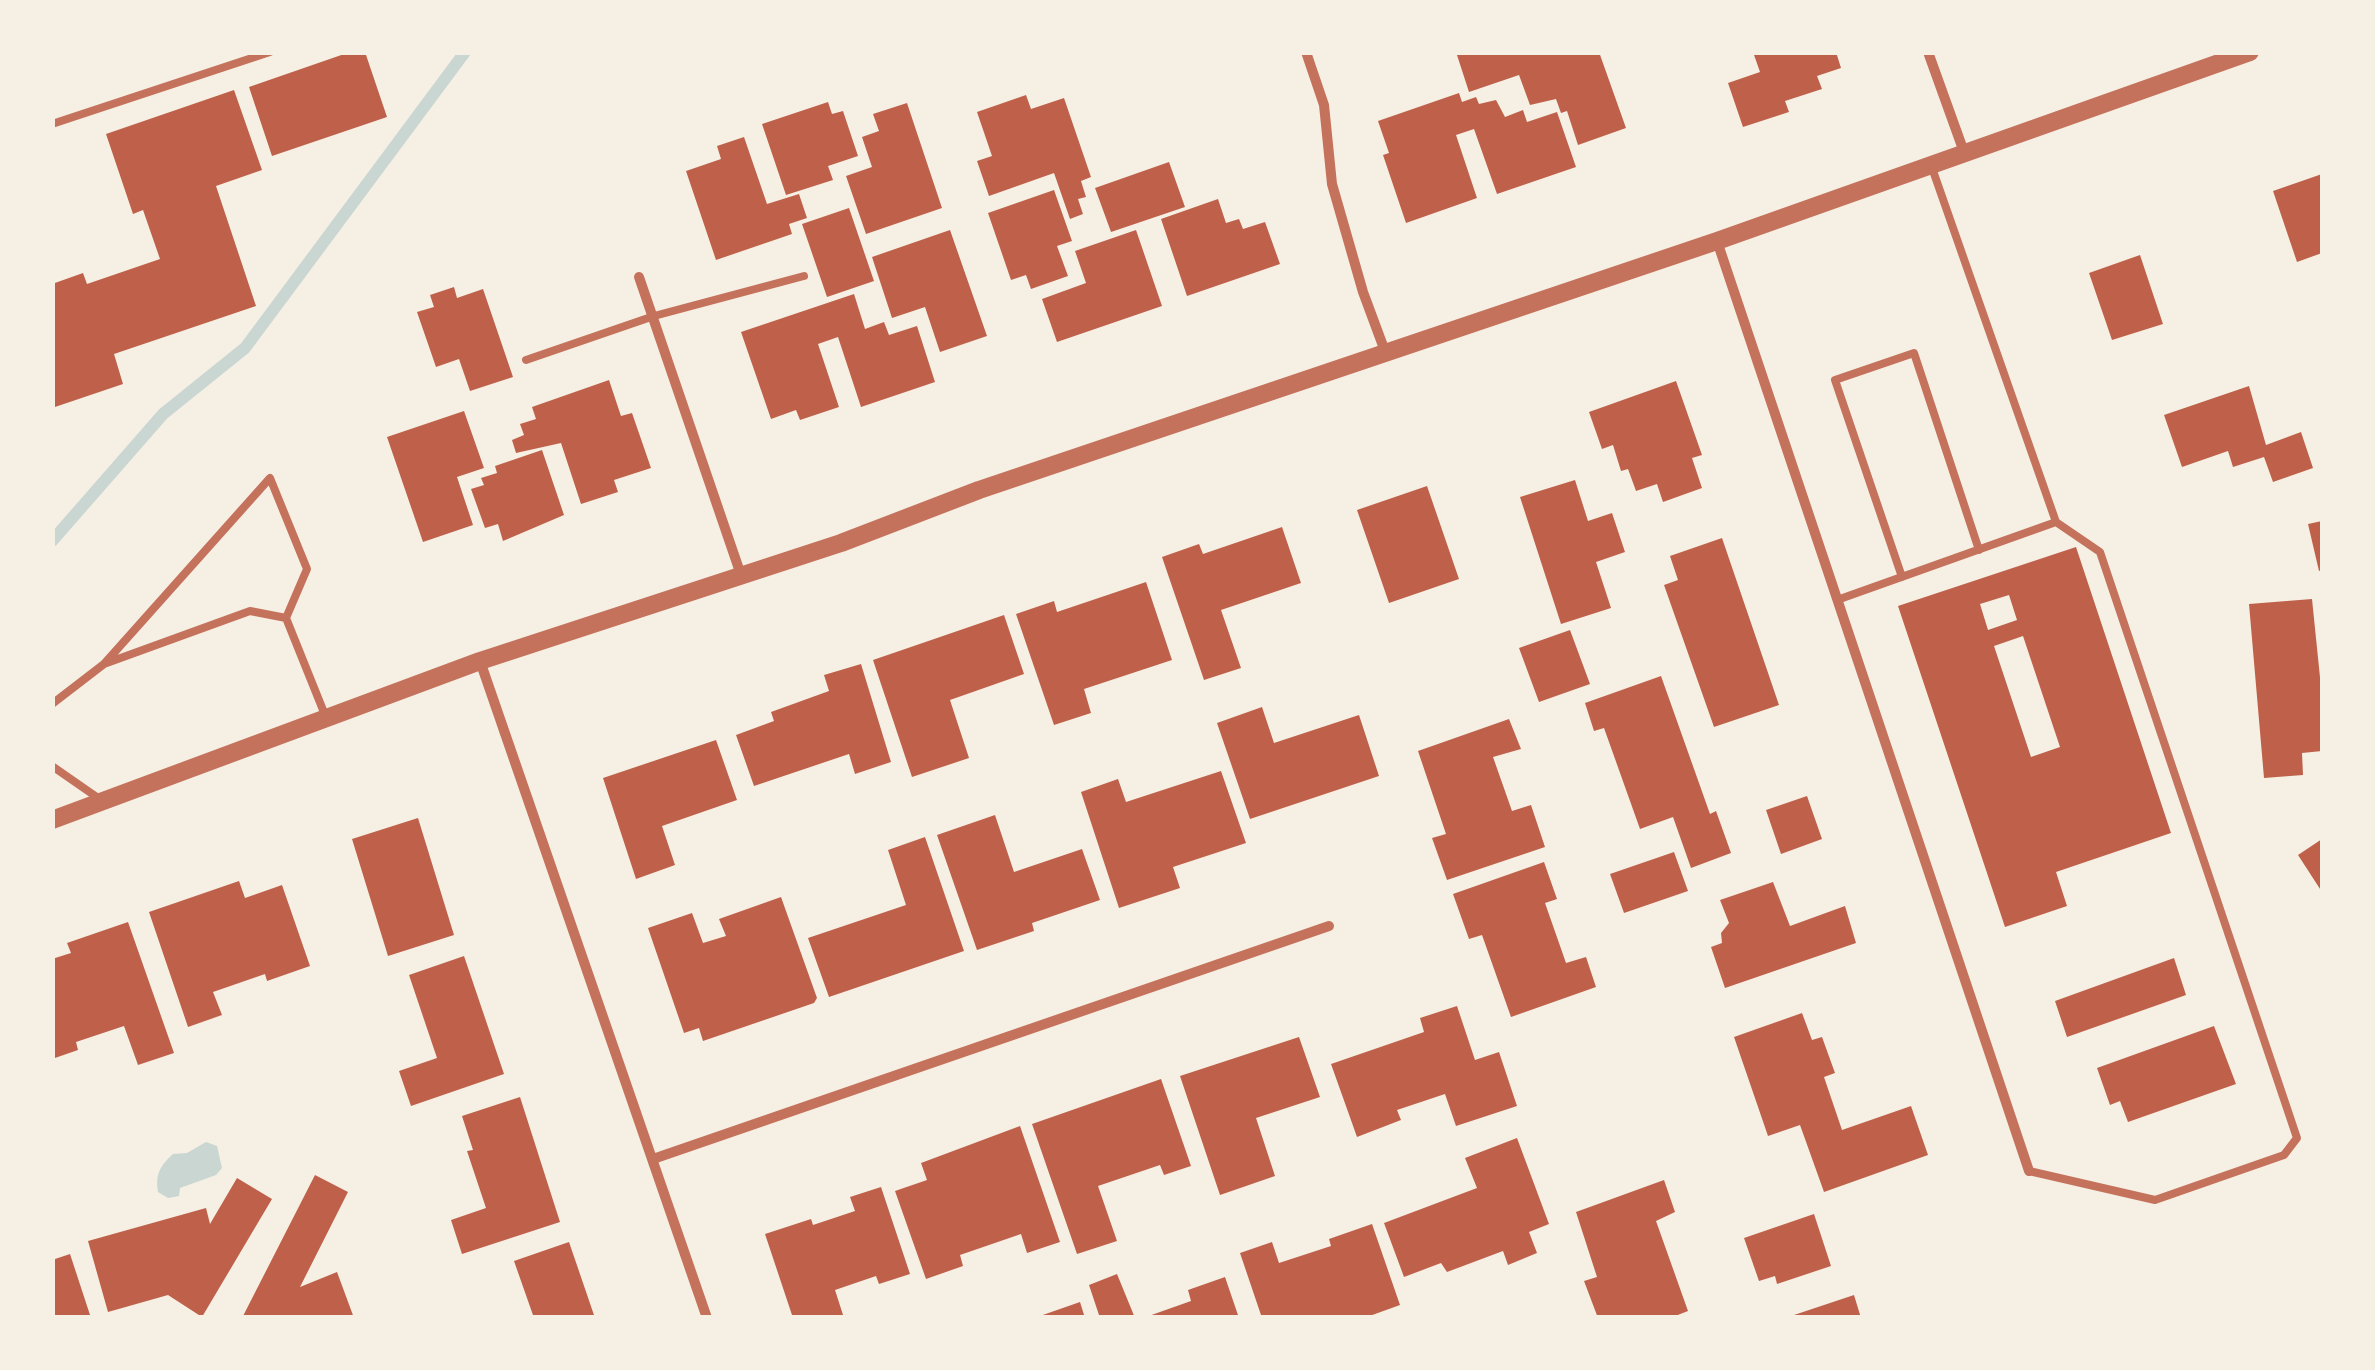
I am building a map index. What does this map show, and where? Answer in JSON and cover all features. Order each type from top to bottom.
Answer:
[{"type":"street","points":[[1306,52],[1324,105],[1332,184],[1386,355]]},
{"type":"street","points":[[1928,52],[1964,152]]},
{"type":"street","points":[[52,820],[480,661],[1386,355],[2250,52]]},
{"type":"street","points":[[1717,241],[2029,1171]]},
{"type":"street","points":[[639,277],[741,575]]},
{"type":"street","points":[[480,661],[708,1318]]},
{"type":"street","points":[[653,1159],[1329,926]]},
{"type":"lane","points":[[52,124],[270,52]]},
{"type":"lane","points":[[1931,164],[2056,522],[2100,552],[2297,1138],[2284,1155],[2156,1200],[2029,1171]]},
{"type":"lane","points":[[526,360],[654,316],[804,276]]},
{"type":"lane","points":[[1902,577],[1836,380],[1914,352],[1979,550]]},
{"type":"lane","points":[[52,704],[104,664],[270,478],[307,569],[286,618],[327,720]]},
{"type":"lane","points":[[1837,600],[2056,522]]},
{"type":"lane","points":[[104,664],[250,610],[286,618]]},
{"type":"lane","points":[[52,766],[101,800]]},
{"type":"shaded area","points":[[206,1142],[217,1146],[222,1168],[216,1175],[180,1188],[179,1196],[168,1198],[158,1192],[158,1175],[168,1158]]},
{"type":"building","points":[[350,52],[365,52],[387,117],[272,156],[249,87]]},
{"type":"building","points":[[1456,52],[1599,52],[1626,128],[1578,145],[1567,111],[1561,113],[1556,99],[1530,105],[1519,75],[1469,92]]},
{"type":"building","points":[[1753,52],[1836,52],[1841,68],[1817,76],[1822,89],[1785,101],[1789,112],[1743,127],[1728,83],[1760,72]]},
{"type":"building","points":[[234,90],[262,170],[216,186],[256,306],[114,354],[123,384],[52,408],[52,284],[83,273],[87,284],[160,259],[143,210],[133,214],[106,134]]},
{"type":"building","points":[[1459,93],[1462,102],[1476,97],[1479,104],[1496,100],[1505,117],[1523,110],[1527,122],[1557,112],[1576,167],[1497,194],[1474,129],[1456,135],[1477,198],[1406,223],[1383,155],[1389,153],[1378,121]]},
{"type":"building","points":[[1026,95],[1031,109],[1064,98],[1091,177],[1081,181],[1086,197],[1078,199],[1083,214],[1070,219],[1054,173],[989,196],[977,161],[992,156],[977,112]]},
{"type":"building","points":[[828,102],[832,114],[843,111],[858,156],[828,166],[833,180],[786,195],[762,124]]},
{"type":"building","points":[[907,103],[942,208],[866,234],[846,176],[872,167],[862,137],[879,131],[873,114]]},
{"type":"building","points":[[744,137],[767,204],[799,194],[807,218],[789,224],[792,234],[716,260],[686,171],[721,159],[717,146]]},
{"type":"building","points":[[1169,162],[1185,207],[1111,232],[1095,188]]},
{"type":"building","points":[[2322,174],[2322,253],[2297,262],[2273,191]]},
{"type":"building","points":[[1054,190],[1072,241],[1057,246],[1068,276],[1031,289],[1026,275],[1011,280],[988,213]]},
{"type":"building","points":[[1218,199],[1226,223],[1239,219],[1243,229],[1265,222],[1280,264],[1187,296],[1161,219]]},
{"type":"building","points":[[849,208],[874,281],[827,297],[802,224]]},
{"type":"building","points":[[950,230],[987,336],[940,352],[925,307],[892,318],[872,257]]},
{"type":"building","points":[[1136,230],[1162,306],[1057,342],[1042,299],[1086,283],[1075,251]]},
{"type":"building","points":[[2140,255],[2163,324],[2112,340],[2089,273]]},
{"type":"building","points":[[454,287],[457,298],[483,289],[513,377],[470,391],[459,359],[436,367],[417,312],[434,307],[430,295]]},
{"type":"building","points":[[854,294],[865,329],[884,322],[889,335],[917,326],[935,382],[861,407],[838,337],[818,344],[839,407],[800,420],[796,410],[771,419],[741,332]]},
{"type":"building","points":[[609,380],[621,416],[632,413],[651,468],[614,480],[618,492],[581,504],[561,443],[516,453],[512,440],[524,435],[520,424],[536,419],[532,407]]},
{"type":"building","points":[[1676,381],[1702,455],[1692,458],[1702,488],[1663,502],[1657,484],[1636,491],[1628,469],[1621,471],[1613,445],[1602,449],[1589,412]]},
{"type":"building","points":[[2249,386],[2266,445],[2301,432],[2313,468],[2273,482],[2264,457],[2233,467],[2228,451],[2182,467],[2164,415]]},
{"type":"building","points":[[464,411],[484,468],[457,477],[473,525],[423,542],[387,437]]},
{"type":"building","points":[[542,450],[564,515],[503,541],[498,524],[485,528],[471,489],[484,485],[481,478],[497,473],[495,466]]},
{"type":"building","points":[[1575,480],[1588,521],[1612,513],[1625,552],[1596,562],[1611,608],[1561,624],[1520,497]]},
{"type":"building","points":[[1427,486],[1459,579],[1389,603],[1357,510]]},
{"type":"building","points":[[2322,521],[2322,570],[2319,571],[2308,524]]},
{"type":"building","points":[[1282,527],[1301,583],[1221,610],[1241,668],[1204,680],[1162,557],[1199,544],[1203,554]]},
{"type":"building","points":[[1722,538],[1779,705],[1714,727],[1664,585],[1678,580],[1670,556]]},
{"type":"building","points":[[2076,547],[2171,833],[2056,872],[2067,906],[2005,927],[1898,606]],"holes":[[[2009,595],[2017,620],[1988,630],[1980,604]],[[2023,636],[2060,747],[2031,757],[1994,646]]]},
{"type":"building","points":[[1146,582],[1172,660],[1084,689],[1091,713],[1054,725],[1016,614],[1054,601],[1057,612]]},
{"type":"building","points":[[2312,599],[2322,697],[2322,751],[2302,753],[2303,775],[2264,778],[2249,604]]},
{"type":"building","points":[[1004,615],[1024,674],[950,700],[969,758],[912,777],[873,660]]},
{"type":"building","points":[[1570,630],[1590,684],[1539,702],[1519,648]]},
{"type":"building","points":[[861,664],[891,762],[855,774],[849,754],[754,786],[736,735],[774,721],[771,712],[829,691],[824,675]]},
{"type":"building","points":[[1661,676],[1710,814],[1716,811],[1731,853],[1691,868],[1673,817],[1640,829],[1604,728],[1594,731],[1585,703]]},
{"type":"building","points":[[1262,707],[1274,743],[1359,715],[1379,776],[1250,819],[1217,723]]},
{"type":"building","points":[[1509,719],[1521,749],[1493,757],[1512,811],[1531,805],[1545,847],[1447,880],[1432,838],[1446,834],[1418,751]]},
{"type":"building","points":[[716,740],[737,800],[662,826],[675,865],[636,879],[603,778]]},
{"type":"building","points":[[1221,771],[1246,843],[1173,867],[1180,888],[1119,908],[1081,792],[1118,779],[1126,802]]},
{"type":"building","points":[[1807,796],[1822,839],[1781,854],[1766,810]]},
{"type":"building","points":[[995,815],[1014,872],[1082,849],[1100,900],[1032,923],[1034,931],[977,950],[937,835]]},
{"type":"building","points":[[418,818],[454,935],[388,956],[352,839]]},
{"type":"building","points":[[925,837],[964,951],[829,997],[808,938],[906,905],[888,850]]},
{"type":"building","points":[[2322,839],[2322,892],[2298,855]]},
{"type":"building","points":[[1674,852],[1688,891],[1624,913],[1610,874]]},
{"type":"building","points":[[1544,862],[1557,899],[1545,903],[1566,963],[1586,957],[1596,987],[1511,1017],[1482,935],[1469,939],[1453,894]]},
{"type":"building","points":[[239,881],[245,898],[282,885],[310,966],[267,981],[265,974],[213,992],[222,1015],[188,1027],[149,912]]},
{"type":"building","points":[[1773,882],[1790,926],[1845,906],[1856,943],[1725,988],[1711,947],[1722,943],[1721,933],[1729,923],[1720,900]]},
{"type":"building","points":[[781,897],[817,998],[814,1003],[703,1041],[699,1028],[684,1033],[648,928],[692,913],[703,943],[726,936],[719,919]]},
{"type":"building","points":[[128,922],[174,1053],[138,1065],[124,1026],[76,1042],[78,1050],[52,1059],[52,959],[71,953],[67,943]]},
{"type":"building","points":[[464,956],[504,1074],[411,1106],[399,1071],[437,1058],[409,975]]},
{"type":"building","points":[[2174,958],[2186,995],[2067,1037],[2055,1001]]},
{"type":"building","points":[[1457,1006],[1475,1060],[1499,1052],[1517,1106],[1456,1126],[1445,1094],[1397,1110],[1401,1120],[1357,1137],[1331,1064],[1424,1032],[1420,1018]]},
{"type":"building","points":[[1802,1013],[1812,1040],[1822,1037],[1835,1073],[1824,1077],[1842,1130],[1911,1106],[1928,1155],[1824,1192],[1800,1125],[1768,1136],[1734,1037]]},
{"type":"building","points":[[2214,1026],[2236,1084],[2128,1122],[2120,1101],[2110,1105],[2097,1068]]},
{"type":"building","points":[[1299,1037],[1320,1097],[1256,1118],[1275,1176],[1220,1195],[1180,1076]]},
{"type":"building","points":[[1161,1079],[1191,1166],[1164,1175],[1160,1165],[1098,1186],[1117,1241],[1077,1254],[1032,1124]]},
{"type":"building","points":[[520,1097],[560,1222],[462,1254],[451,1220],[486,1208],[467,1151],[473,1150],[462,1116]]},
{"type":"building","points":[[1020,1126],[1060,1242],[1027,1253],[1021,1234],[960,1255],[963,1266],[926,1279],[895,1191],[927,1180],[921,1163]]},
{"type":"building","points":[[1517,1138],[1549,1224],[1529,1232],[1537,1253],[1508,1265],[1503,1251],[1447,1272],[1441,1263],[1404,1277],[1384,1223],[1477,1188],[1465,1158]]},
{"type":"building","points":[[315,1175],[348,1192],[300,1287],[337,1272],[354,1318],[242,1318]]},
{"type":"building","points":[[237,1178],[272,1199],[202,1317],[168,1295],[108,1312],[88,1241],[206,1208],[210,1224]]},
{"type":"building","points":[[1664,1180],[1675,1212],[1656,1221],[1688,1311],[1670,1318],[1598,1318],[1584,1281],[1597,1277],[1576,1212]]},
{"type":"building","points":[[881,1187],[910,1274],[879,1284],[876,1276],[835,1290],[844,1318],[793,1318],[765,1234],[811,1219],[813,1225],[855,1211],[850,1197]]},
{"type":"building","points":[[1814,1214],[1831,1266],[1777,1284],[1775,1276],[1759,1281],[1744,1238]]},
{"type":"building","points":[[1372,1224],[1400,1305],[1364,1318],[1262,1318],[1240,1253],[1272,1242],[1279,1263],[1331,1246],[1329,1239]]},
{"type":"building","points":[[569,1242],[595,1318],[534,1318],[514,1261]]},
{"type":"building","points":[[70,1254],[91,1318],[52,1318],[52,1260]]},
{"type":"building","points":[[1117,1274],[1135,1318],[1100,1318],[1089,1285]]},
{"type":"building","points":[[1225,1277],[1239,1318],[1143,1318],[1191,1301],[1188,1290]]},
{"type":"building","points":[[1854,1295],[1861,1318],[1788,1318],[1788,1317]]},
{"type":"building","points":[[1080,1302],[1085,1318],[1037,1318],[1037,1317]]},
{"type":"waterway","points":[[52,541],[163,414],[245,348],[465,52]]}]
